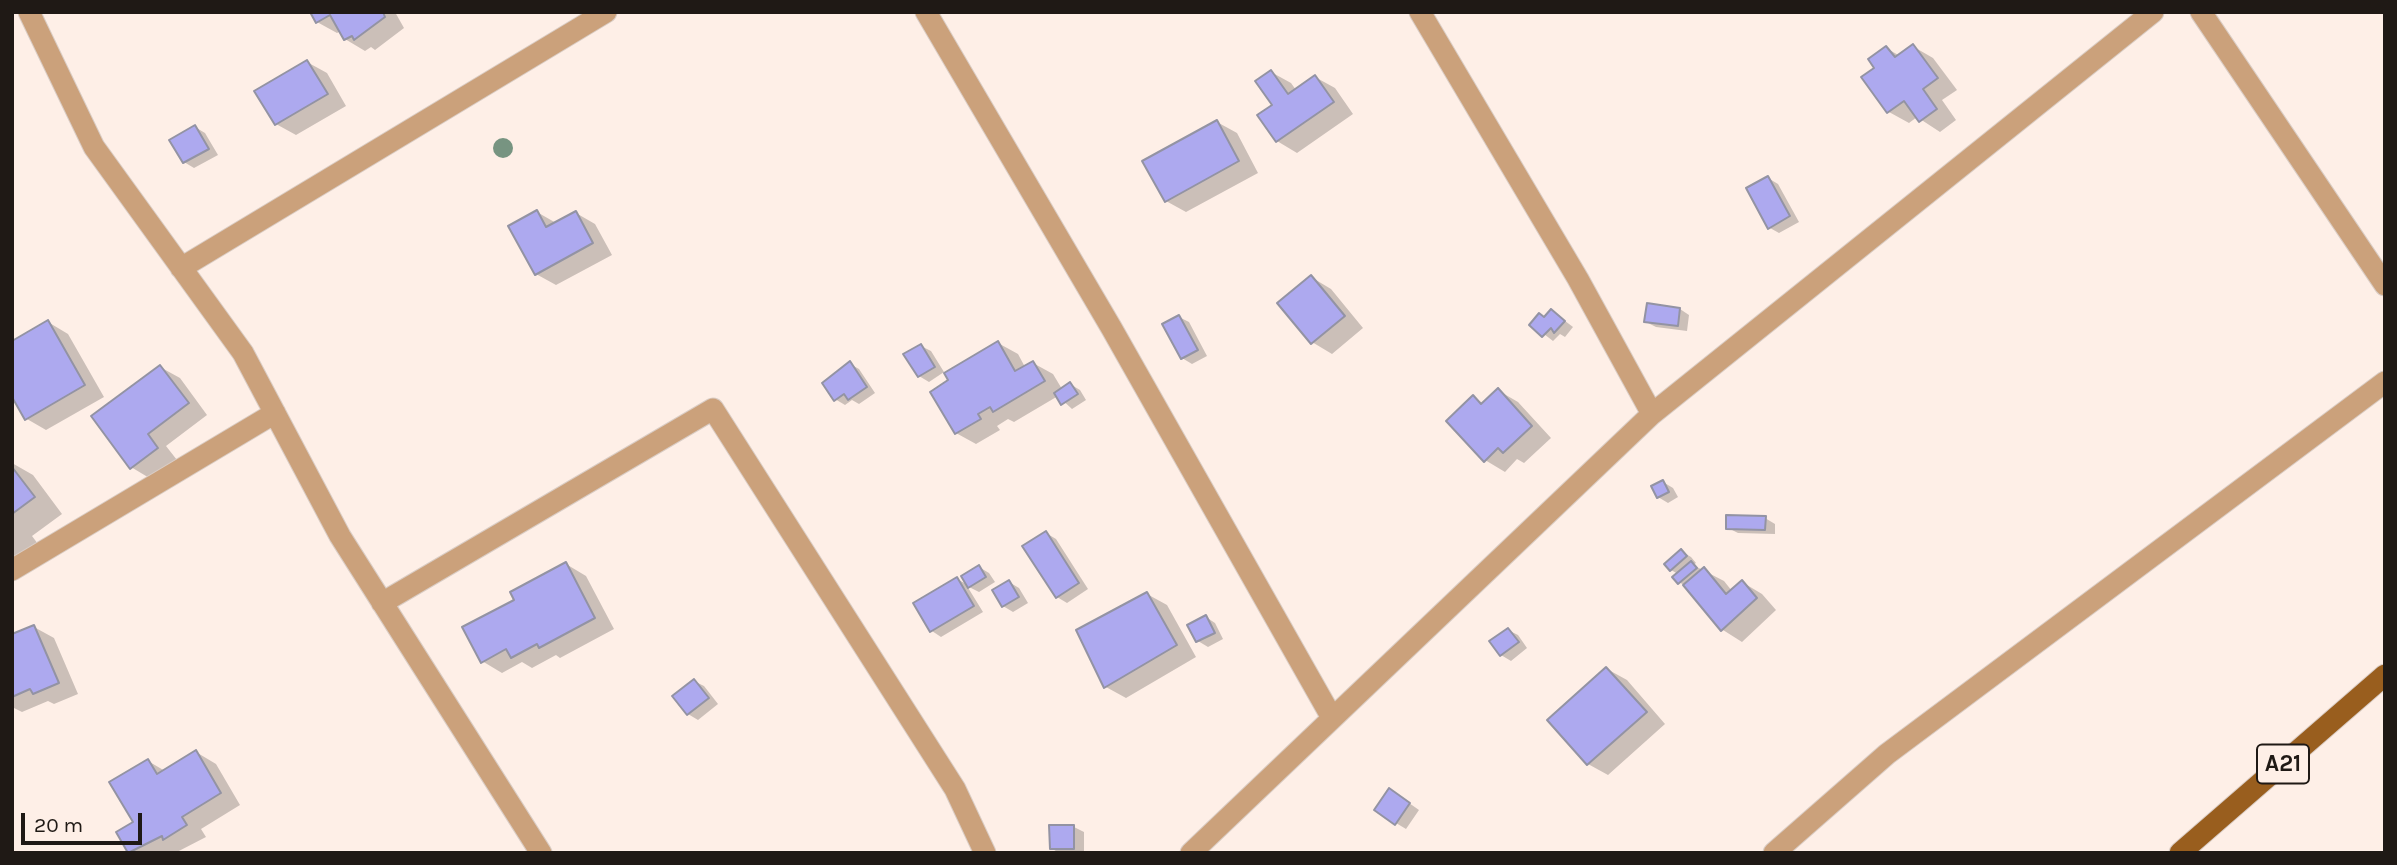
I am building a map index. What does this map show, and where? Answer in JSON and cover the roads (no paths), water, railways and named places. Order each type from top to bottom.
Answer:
[{"type":"main road","name":"A21","points":[[2180,853],[2385,675]]},
{"type":"street","points":[[29,12],[94,146],[243,353],[340,536],[541,853]]},
{"type":"street","points":[[181,268],[606,12]]},
{"type":"street","points":[[926,12],[1112,329],[1331,716]]},
{"type":"street","points":[[1420,12],[1578,278],[1652,414]]},
{"type":"street","points":[[1191,853],[1331,716],[1652,414],[2153,12]]},
{"type":"street","points":[[2201,12],[2385,285]]},
{"type":"street","points":[[1774,853],[1887,754],[2385,382]]},
{"type":"street","points":[[382,603],[713,409],[955,789],[985,853]]},
{"type":"street","points":[[12,570],[275,413]]}]
